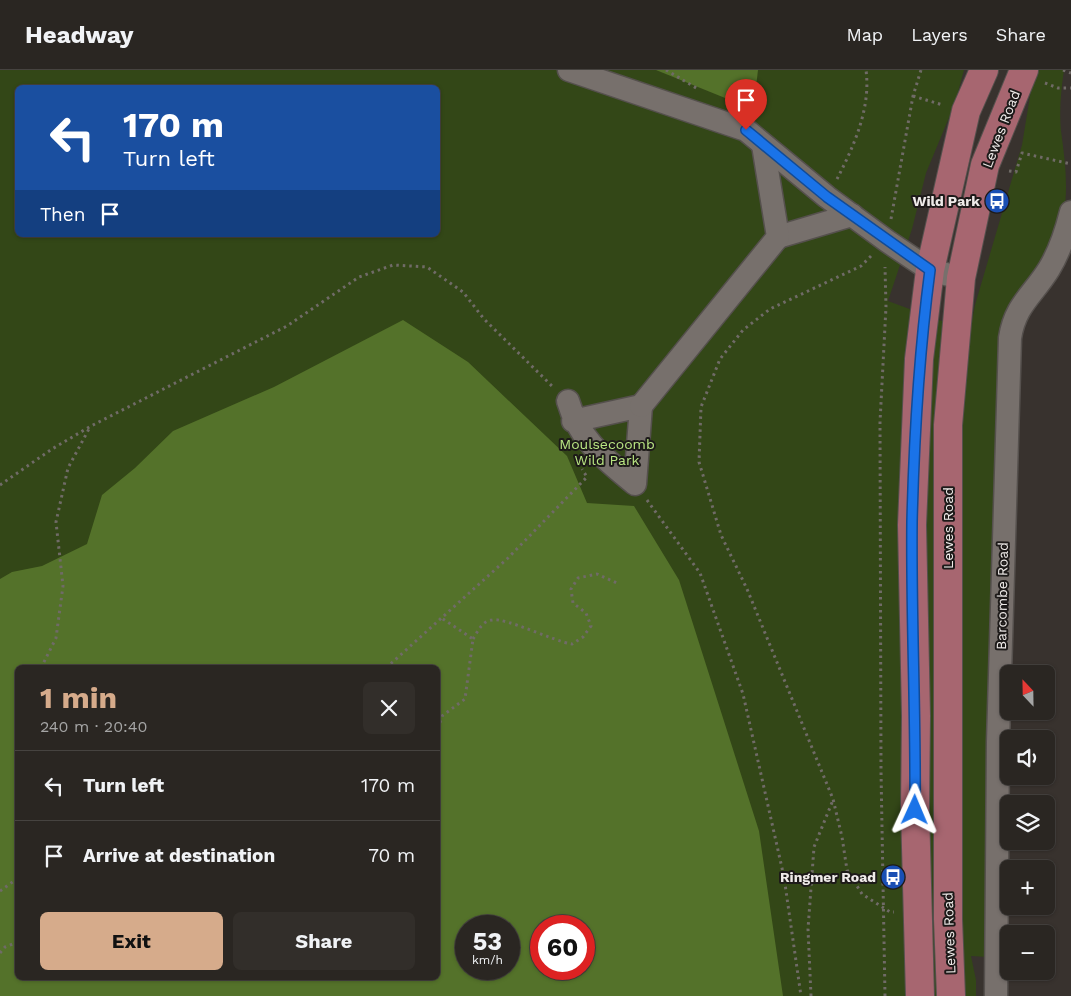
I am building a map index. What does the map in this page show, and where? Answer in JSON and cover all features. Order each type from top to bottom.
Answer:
[{"type":"main road","points":[[920,996],[915,810],[916,716],[912,525],[919,359],[930,270],[966,111],[984,70]]},
{"type":"main road","name":"Lewes Road","points":[[951,996],[948,919],[948,425],[961,278],[985,165],[1034,76]]},
{"type":"street","points":[[569,70],[746,130],[827,197],[887,241],[930,270],[961,278]]},
{"type":"street","points":[[763,145],[778,237]]},
{"type":"street","name":"Barcombe Road","points":[[996,996],[998,732],[1010,338],[1012,326],[1020,307],[1040,283],[1055,259],[1071,212]]},
{"type":"street","points":[[635,484],[641,406],[778,237],[852,216]]},
{"type":"street","points":[[635,484],[604,459],[588,442],[570,411],[641,406]]},
{"type":"path","points":[[827,197],[855,143],[868,86],[866,70]]},
{"type":"path","points":[[1063,70],[1071,73]]},
{"type":"path","points":[[1034,76],[1058,88],[1071,88]]},
{"type":"path","points":[[913,96],[966,111]]},
{"type":"path","points":[[985,165],[1016,172],[1022,153],[1071,164]]},
{"type":"path","points":[[883,909],[862,894],[847,870],[842,836],[833,799],[747,589],[721,535],[699,462],[701,407],[720,359],[743,330],[770,309],[861,266],[887,241]]},
{"type":"path","points":[[0,485],[52,448],[91,426],[287,326],[359,277],[394,265],[427,267],[463,292],[484,319],[570,411]]},
{"type":"path","points":[[42,665],[56,638],[63,586],[56,522],[68,468],[91,426]]},
{"type":"path","points":[[389,665],[440,617],[508,558],[587,477],[579,464],[580,455],[588,442]]},
{"type":"path","points":[[635,484],[700,572],[743,694],[784,878],[801,996]]},
{"type":"path","points":[[440,722],[442,716],[465,698],[473,639],[482,625],[492,620],[508,622],[555,641],[572,644],[583,637],[591,626],[586,613],[573,603],[571,589],[578,578],[597,574],[619,584]]},
{"type":"path","points":[[440,617],[473,639]]},
{"type":"path","points":[[811,996],[808,929],[814,847],[833,799]]},
{"type":"path","points":[[0,891],[15,880]]},
{"type":"path","points":[[0,953],[5,947],[15,943]]},
{"type":"green space","name":"Moulsecoomb Wild Park","points":[[0,70],[964,70],[955,103],[926,173],[912,229],[888,301],[950,324],[969,337],[975,305],[1022,145],[1032,84],[1037,70],[1064,70],[1060,116],[1066,172],[1064,214],[1056,240],[1015,301],[988,957],[971,956],[976,980],[976,996],[0,996]]},
{"type":"green space","points":[[656,70],[758,70],[756,87],[730,100]]},
{"type":"green space","points":[[403,320],[468,362],[567,456],[587,503],[634,506],[679,580],[759,831],[783,996],[0,996],[0,579],[12,572],[42,566],[87,544],[102,495],[135,468],[173,431],[274,387]]},
{"type":"place","name":"Wild Park","points":[[997,201]]},
{"type":"place","name":"Ringmer Road","points":[[893,877]]},
{"type":"route","points":[[746,130],[827,197],[930,270],[919,359],[914,446],[912,525],[916,716],[915,810]]}]
